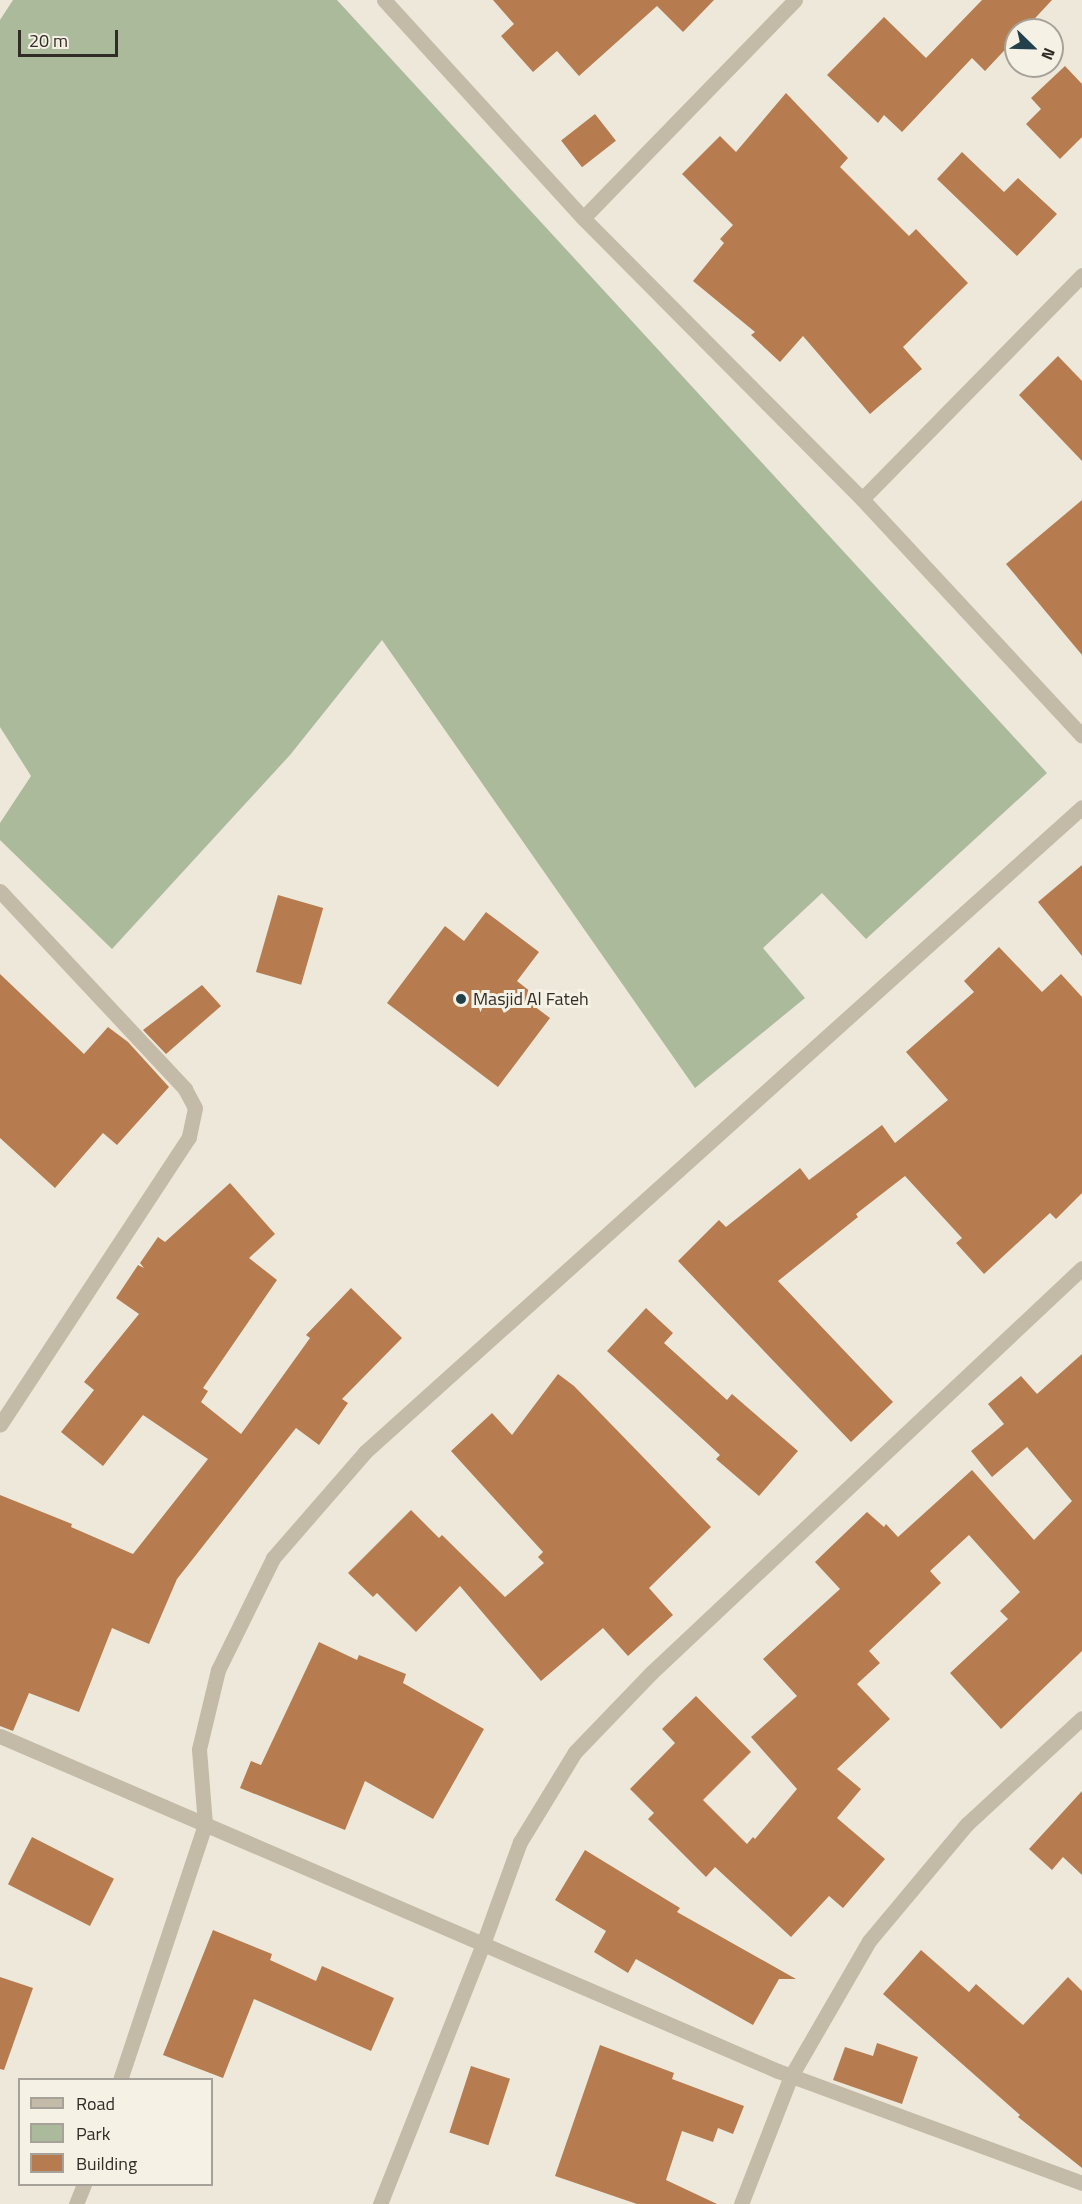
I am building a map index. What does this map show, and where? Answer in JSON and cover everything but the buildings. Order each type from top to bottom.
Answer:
[{"type":"street","points":[[384,0],[583,218],[862,499],[1082,736]]},
{"type":"street","points":[[583,218],[795,0]]},
{"type":"street","points":[[862,499],[1082,275]]},
{"type":"street","points":[[120,2078],[205,1824],[199,1749],[218,1670],[273,1558],[365,1452],[1082,807]]},
{"type":"street","points":[[0,891],[185,1089],[195,1108],[189,1137],[0,1425]]},
{"type":"street","points":[[380,2204],[483,1944],[520,1842],[575,1752],[651,1673],[1082,1268]]},
{"type":"street","points":[[741,2204],[791,2076],[869,1941],[967,1824],[1082,1718]]},
{"type":"street","points":[[0,1736],[791,2076],[1082,2183]]},
{"type":"street","points":[[76,2204],[83,2186]]},
{"type":"green space","points":[[13,0],[337,0],[1047,773],[866,939],[822,893],[763,948],[805,998],[695,1088],[382,640],[290,755],[112,949],[0,840],[0,823],[31,776],[0,727],[0,20]]},
{"type":"place","name":"Masjid Al Fateh","points":[[461,999]]}]
